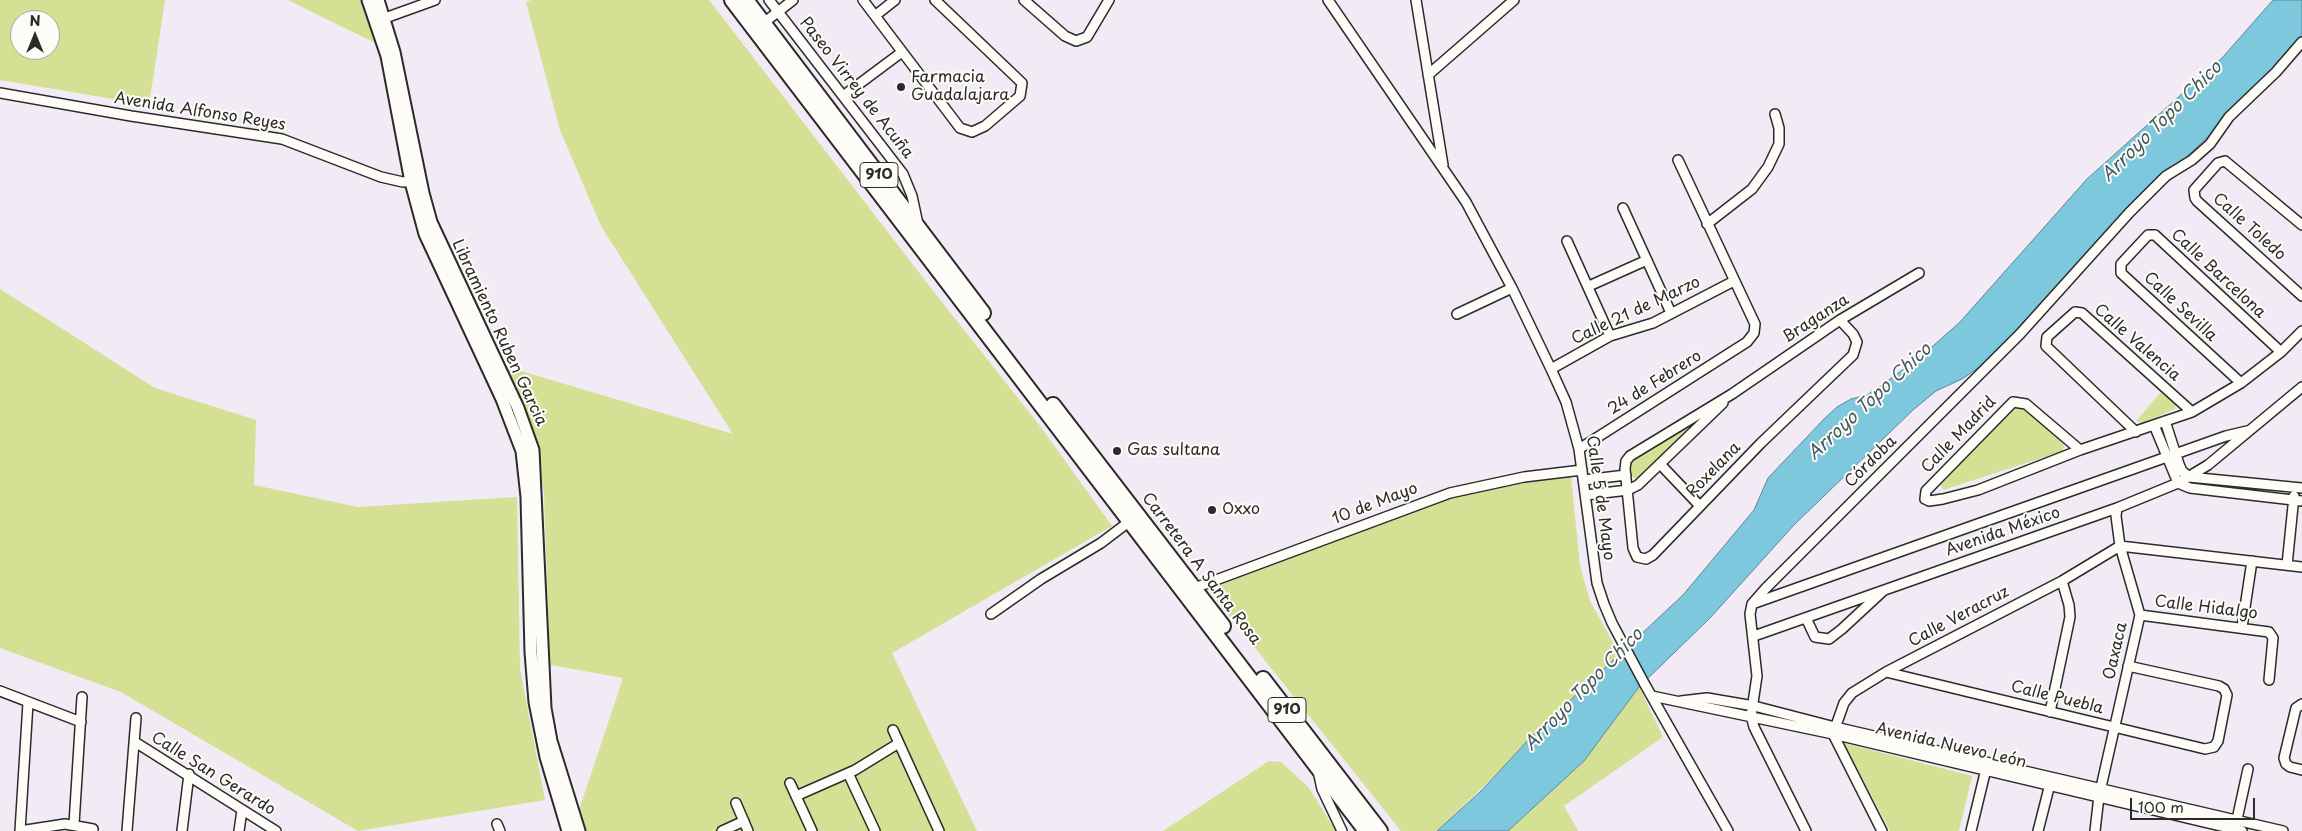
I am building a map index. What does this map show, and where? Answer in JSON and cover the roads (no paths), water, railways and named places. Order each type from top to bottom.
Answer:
[{"type":"main road","name":"910","points":[[732,0],[759,26],[918,228],[991,331]]},
{"type":"main road","name":"910","points":[[746,0],[759,26],[922,250],[991,331]]},
{"type":"main road","name":"Carretera A Santa Rosa","points":[[991,331],[1130,521],[1189,590],[1366,831]]},
{"type":"main road","name":"Carretera A Santa Rosa","points":[[991,331],[1189,590],[1380,831]]},
{"type":"main road","points":[[1349,808],[1352,820],[1360,831]]},
{"type":"street","name":"Libramiento Ruben Garcia","points":[[368,0],[387,56],[416,181],[431,222],[518,408],[533,450],[543,693],[552,741],[579,831]]},
{"type":"street","name":"Libramiento Ruben Garcia","points":[[378,0],[394,52],[425,234],[502,399],[522,450],[527,497],[531,652],[535,702],[544,748],[568,831]]},
{"type":"street","points":[[385,18],[435,0]]},
{"type":"street","name":"Paseo Virrey de Acuña","points":[[769,0],[903,174],[912,196],[918,228]]},
{"type":"street","points":[[759,26],[793,0]]},
{"type":"street","points":[[863,0],[960,128],[968,132],[978,130],[1020,96],[1022,83],[935,0]]},
{"type":"street","points":[[876,15],[896,0]]},
{"type":"street","points":[[1024,0],[1065,36],[1076,41],[1087,37],[1109,0]]},
{"type":"street","name":"Calle 5 de Mayo","points":[[1328,0],[1466,202],[1512,288],[1551,369],[1566,402],[1579,449],[1598,583],[1612,623],[1728,831]]},
{"type":"street","points":[[1416,0],[1444,168]]},
{"type":"street","points":[[1428,75],[1514,0]]},
{"type":"street","name":"Córdoba","points":[[1752,604],[2020,334],[2129,213],[2166,176],[2192,160],[2210,144],[2229,117],[2276,72],[2302,42]]},
{"type":"street","points":[[843,96],[902,52]]},
{"type":"street","name":"Avenida Alfonso Reyes","points":[[0,93],[131,116],[282,139],[381,177],[416,181]]},
{"type":"street","points":[[1707,224],[1752,189],[1768,167],[1779,144],[1779,128],[1775,114]]},
{"type":"street","points":[[1678,160],[1734,281]]},
{"type":"street","name":"Calle Toledo","points":[[2302,226],[2225,161],[2218,163],[2194,190],[2198,201],[2302,296]]},
{"type":"street","points":[[1623,208],[1671,312]]},
{"type":"street","name":"Calle Barcelona","points":[[2134,248],[2148,235],[2154,235],[2281,352]]},
{"type":"street","points":[[1567,241],[1610,336]]},
{"type":"street","name":"Calle Sevilla","points":[[2134,248],[2121,264],[2121,273],[2241,383]]},
{"type":"street","points":[[1589,286],[1647,260]]},
{"type":"street","name":"Braganza","points":[[1628,458],[1732,394],[1840,320],[1920,273]]},
{"type":"street","name":"Calle 21 de Marzo","points":[[1551,369],[1610,336],[1653,323],[1734,281]]},
{"type":"street","name":"24 de Febrero","points":[[1579,449],[1747,342],[1754,333],[1754,324],[1734,281]]},
{"type":"street","points":[[1457,314],[1512,288]]},
{"type":"street","name":"Calle Valencia","points":[[2136,432],[2048,350],[2046,346],[2047,337],[2075,312],[2082,313],[2192,412]]},
{"type":"street","name":"Roxelana","points":[[1628,458],[1625,464],[1633,548],[1641,559],[1653,554],[1761,443],[1853,355],[1857,342],[1853,334],[1840,320]]},
{"type":"street","name":"Calle Madrid","points":[[2080,450],[2026,404],[2013,402],[1926,491],[1925,499],[1929,501],[1943,499],[1978,490],[2080,450],[2192,412],[2241,383],[2281,352],[2302,331]]},
{"type":"street","name":"Avenida México","points":[[1754,636],[2118,508],[2178,483],[2208,465],[2302,387]]},
{"type":"street","name":"Braganza","points":[[1628,490],[1638,485],[1732,394]]},
{"type":"street","points":[[2165,421],[2182,471],[2189,477],[2298,488],[2298,500],[2288,565]]},
{"type":"street","points":[[2154,425],[2166,459],[2178,483],[2190,488],[2298,500]]},
{"type":"street","name":"Avenida México","points":[[1752,604],[2166,459],[2226,436],[2249,430]]},
{"type":"street","points":[[1660,464],[1700,506]]},
{"type":"street","name":"10 de Mayo","points":[[1189,590],[1450,493],[1524,477],[1582,470]]},
{"type":"street","points":[[1584,480],[1626,475]]},
{"type":"street","points":[[1586,495],[1628,490]]},
{"type":"street","name":"Oaxaca","points":[[2095,831],[2099,792],[2140,615],[2120,546],[2116,516],[2118,508]]},
{"type":"street","points":[[991,614],[1041,578],[1101,543],[1130,521]]},
{"type":"street","points":[[2120,546],[2302,567]]},
{"type":"street","name":"Calle Veracruz","points":[[1834,731],[1844,702],[1852,693],[1886,672],[2062,581],[2120,546]]},
{"type":"street","points":[[2242,627],[2252,561]]},
{"type":"street","points":[[2050,712],[2070,617],[2069,605],[2062,581]]},
{"type":"street","points":[[1806,618],[1815,637],[1829,639],[1885,589]]},
{"type":"street","points":[[1752,604],[1750,614],[1754,636],[1757,676],[1751,716],[1758,738],[1806,831]]},
{"type":"street","name":"Calle Hidalgo","points":[[2140,615],[2269,632],[2273,638],[2268,680]]},
{"type":"street","name":"Calle Puebla","points":[[1886,672],[2205,749],[2214,747],[2218,741],[2227,695],[2224,689],[2219,686],[2128,666]]},
{"type":"street","points":[[0,691],[81,722]]},
{"type":"street","name":"Avenida Nuevo León","points":[[1652,696],[1834,731],[1915,749],[1985,767],[2209,818],[2238,830]]},
{"type":"street","points":[[74,824],[82,697]]},
{"type":"street","points":[[1681,701],[1707,698],[1754,706],[1834,731],[1882,831]]},
{"type":"street","points":[[28,703],[20,831],[46,825],[74,824],[93,829]]},
{"type":"street","points":[[2302,704],[2296,708],[2284,758],[2286,764],[2290,767],[2302,770]]},
{"type":"street","points":[[127,831],[136,718]]},
{"type":"street","points":[[893,730],[939,831]]},
{"type":"street","name":"Calle San Gerardo","points":[[135,742],[189,774],[276,831]]},
{"type":"street","points":[[796,796],[848,773],[899,744]]},
{"type":"street","points":[[1317,766],[1322,789],[1342,831]]},
{"type":"street","points":[[1971,831],[1985,767]]},
{"type":"street","points":[[2238,830],[2237,819],[2248,769]]},
{"type":"street","points":[[848,773],[875,831]]},
{"type":"street","points":[[182,831],[189,774]]},
{"type":"street","points":[[2038,831],[2050,781]]},
{"type":"street","points":[[790,782],[812,831]]},
{"type":"street","points":[[736,803],[748,831]]},
{"type":"street","points":[[240,831],[242,810]]},
{"type":"street","points":[[2209,818],[2237,819],[2273,830],[2283,831]]},
{"type":"street","points":[[722,831],[744,821]]},
{"type":"water","name":"Arroyo Topo Chico","points":[[2273,0],[2302,0],[2302,39],[2229,117],[2166,176],[2020,334],[1987,362],[1962,379],[1936,391],[1913,410],[1794,525],[1710,618],[1639,687],[1584,761],[1508,831],[1437,831],[1481,791],[1532,736],[1683,595],[1754,510],[1768,478],[1824,419],[1837,407],[1851,399],[1867,395],[1882,385],[1925,353],[1960,322],[2087,179],[2222,58]]},
{"type":"place","name":"Farmacia Guadalajara","points":[[901,87]]},
{"type":"place","name":"Gas sultana","points":[[1117,451]]},
{"type":"place","name":"Oxxo","points":[[1212,510]]}]
